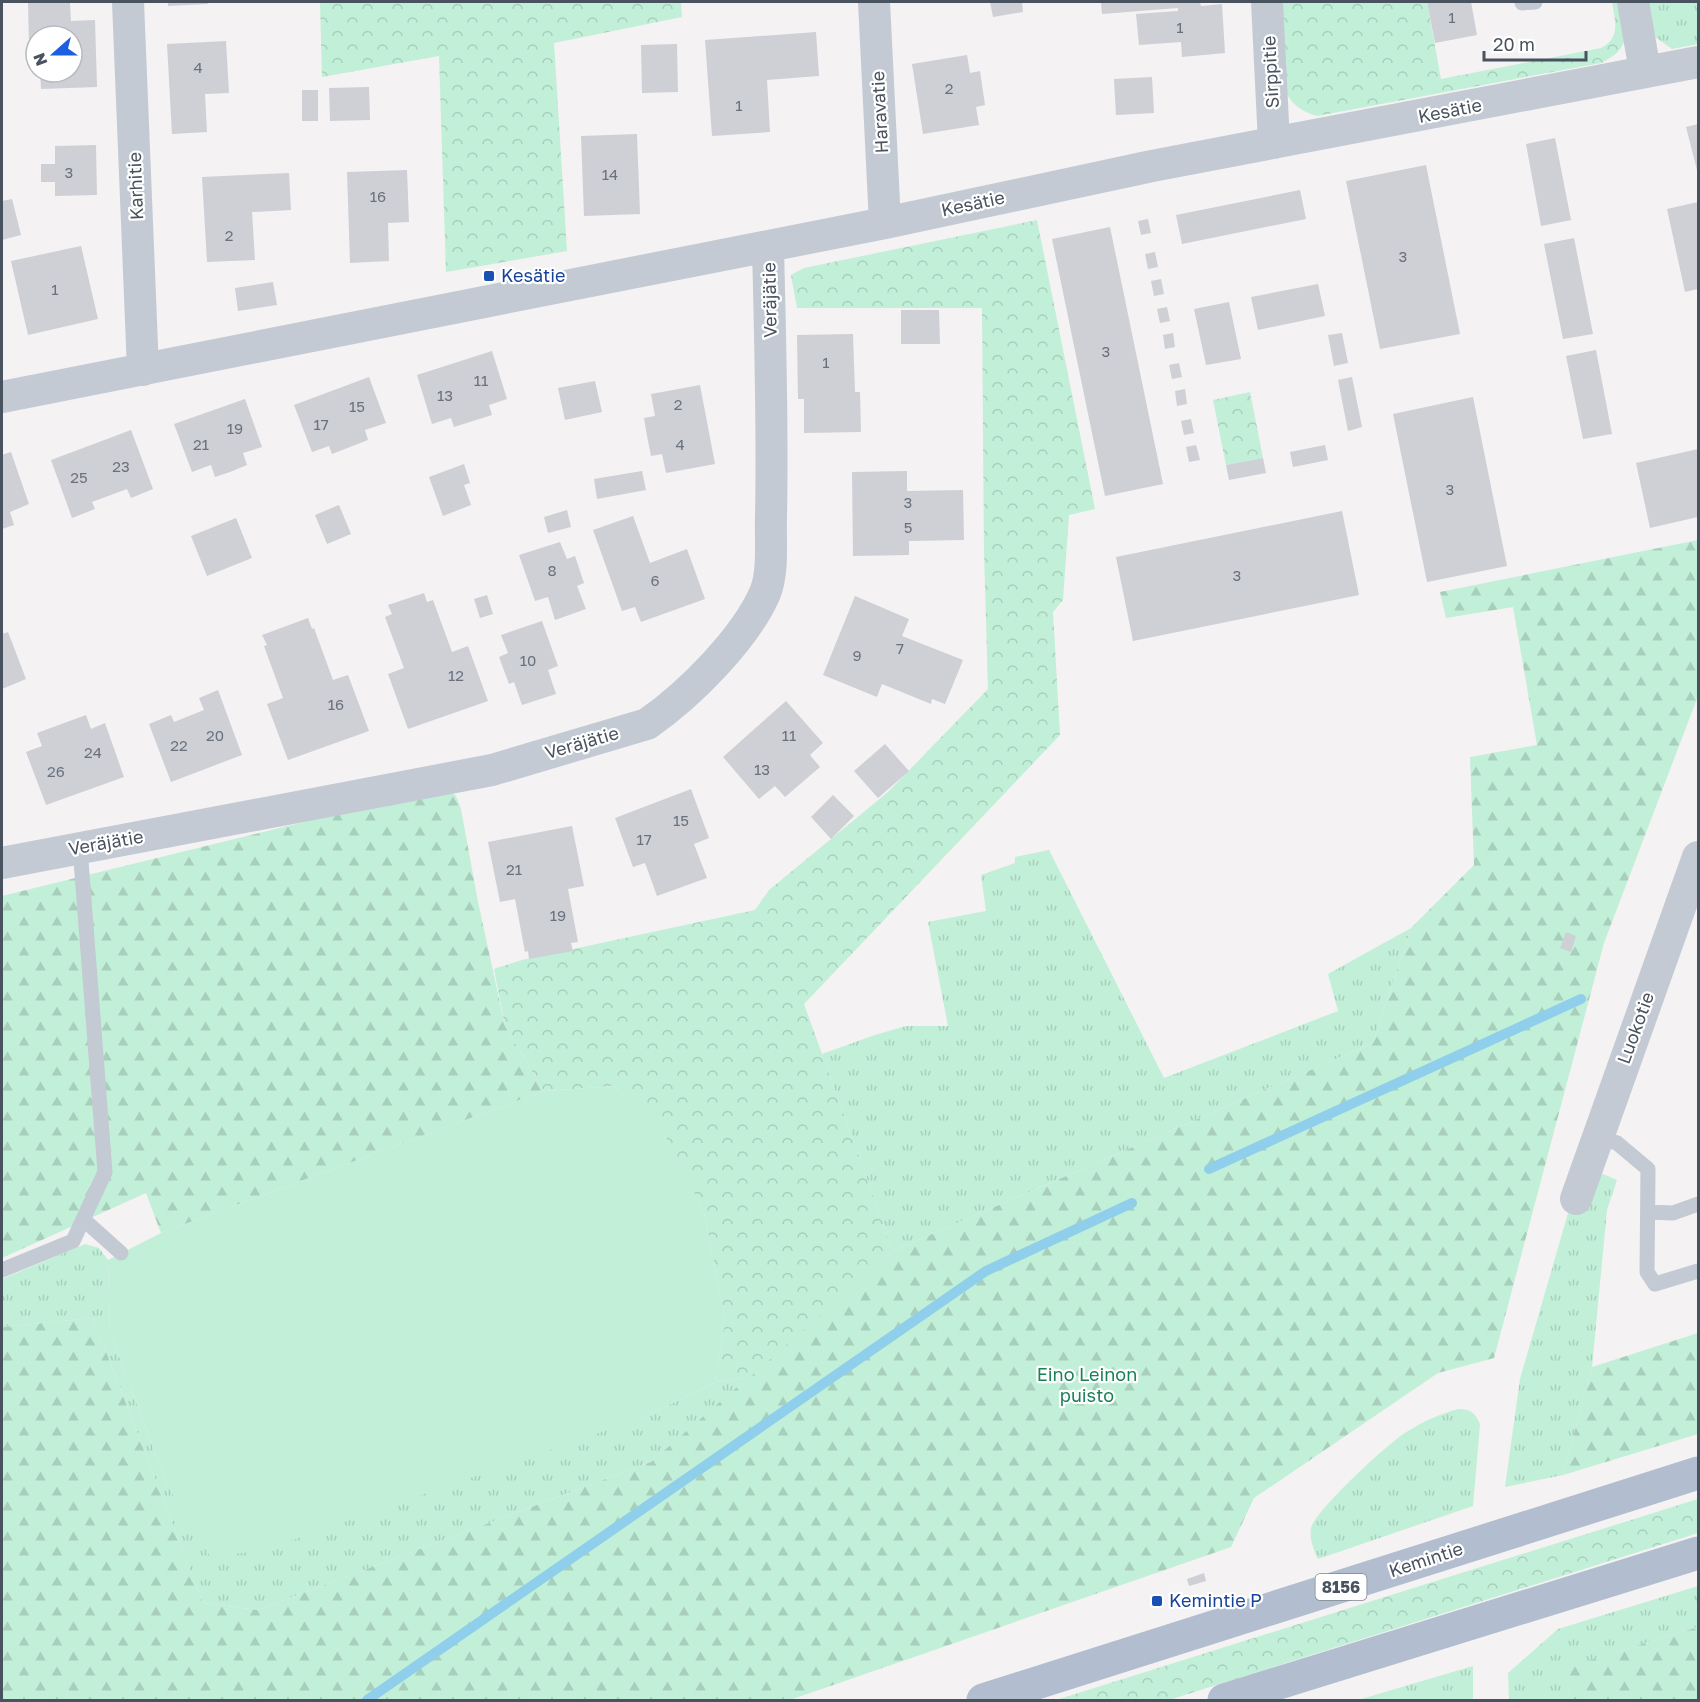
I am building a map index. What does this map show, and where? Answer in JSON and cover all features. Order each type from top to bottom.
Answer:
[{"type":"main road","name":"Kemintie","points":[[983,1701],[1698,1473]]},
{"type":"main road","points":[[1224,1701],[1698,1553]]},
{"type":"street","name":"Karhitie","points":[[128,2],[143,370]]},
{"type":"street","name":"Haravatie","points":[[874,2],[885,223]]},
{"type":"street","name":"Sirppitie","points":[[1267,2],[1274,143]]},
{"type":"street","points":[[1633,2],[1645,71]]},
{"type":"street","name":"Kesätie","points":[[2,397],[768,247],[1152,166],[1698,62]]},
{"type":"street","name":"Veräjätie","points":[[2,863],[492,770],[647,724],[665,712],[713,665],[743,630],[766,591],[770,570],[773,447],[768,247]]},
{"type":"street","name":"Luokotie","points":[[1576,1200],[1698,857]]},
{"type":"lane","points":[[2,1270],[73,1241],[105,1172],[80,848]]},
{"type":"lane","points":[[1598,1137],[1617,1143],[1648,1169],[1647,1272],[1655,1284],[1698,1271]]},
{"type":"lane","points":[[1648,1212],[1673,1213],[1698,1204]]},
{"type":"lane","points":[[83,1219],[121,1253]]},
{"type":"green space","points":[[320,2],[681,2],[682,17],[554,43],[567,251],[446,272],[439,56],[322,77]]},
{"type":"green space","points":[[1280,2],[1427,2],[1441,79],[1601,48],[1612,39],[1614,34],[1612,2],[1621,2],[1625,38],[1618,51],[1601,63],[1317,116],[1297,106],[1284,89]]},
{"type":"green space","points":[[1643,2],[1698,2],[1698,44],[1672,49],[1648,32]]},
{"type":"green space","points":[[1037,220],[1095,509],[1069,515],[1063,600],[1053,612],[1060,735],[804,1004],[893,1251],[750,1377],[716,1382],[725,1318],[704,1213],[662,1130],[614,1086],[544,1091],[505,1026],[494,969],[522,960],[755,910],[769,890],[888,792],[988,689],[984,551],[982,308],[797,308],[791,275],[804,268]]},
{"type":"green space","points":[[1250,392],[1263,458],[1226,465],[1213,400]]},
{"type":"green space","name":"Eino Leinon puisto","points":[[1698,540],[1698,696],[1604,943],[1494,1358],[1438,1373],[1254,1498],[1231,1547],[790,1700],[2,1700],[2,1327],[93,1318],[203,1603],[258,1610],[651,1462],[893,1251],[1373,1043],[1411,928],[1474,865],[1470,757],[1537,745],[1513,607],[1446,618],[1440,592]]},
{"type":"green space","points":[[446,787],[456,796],[461,809],[478,902],[505,1026],[544,1091],[161,1233],[146,1193],[2,1258],[2,896]]},
{"type":"green space","points":[[1049,850],[1164,1078],[1338,1011],[1328,974],[1411,928],[1373,1043],[893,1251],[822,1054],[906,1026],[948,1026],[928,922],[986,911],[981,875],[1015,863],[1015,857]]},
{"type":"green space","points":[[614,1086],[662,1129],[704,1213],[725,1318],[716,1382],[641,1418],[262,1551],[210,1556],[168,1487],[110,1332],[108,1260],[161,1233],[544,1091]]},
{"type":"green space","points":[[1582,1165],[1617,1180],[1607,1210],[1592,1367],[1563,1475],[1505,1487],[1520,1379]]},
{"type":"green space","points":[[85,1244],[99,1248],[108,1260],[110,1332],[168,1487],[641,1418],[716,1382],[750,1377],[651,1462],[258,1610],[203,1603],[93,1318],[2,1327],[2,1279]]},
{"type":"green space","points":[[1698,1333],[1698,1434],[1563,1475],[1592,1367]]},
{"type":"green space","points":[[1458,1409],[1472,1412],[1480,1424],[1473,1506],[1318,1559],[1311,1540],[1311,1528],[1339,1492],[1370,1462],[1408,1431],[1432,1418]]},
{"type":"green space","points":[[1698,1499],[1698,1533],[1169,1700],[1056,1700]]},
{"type":"green space","points":[[1698,1586],[1698,1627],[1568,1667],[1569,1700],[1509,1700],[1508,1673],[1558,1629]]},
{"type":"green space","points":[[1698,1627],[1698,1700],[1569,1700],[1567,1667]]},
{"type":"green space","points":[[1473,1666],[1473,1700],[1358,1700]]},
{"type":"building","points":[[28,2],[70,2],[71,21],[95,20],[97,87],[41,89],[41,84],[84,84],[84,24],[29,24]]},
{"type":"building","points":[[168,2],[207,2],[208,4],[168,6]]},
{"type":"building","points":[[990,2],[1022,2],[1023,12],[993,17]]},
{"type":"building","points":[[1101,2],[1200,2],[1201,6],[1222,4],[1225,53],[1182,57],[1181,42],[1139,45],[1136,14],[1178,11],[1178,8],[1102,14]]},
{"type":"building","points":[[1427,2],[1471,2],[1477,35],[1435,43]]},
{"type":"building","points":[[816,32],[819,76],[767,80],[770,132],[712,136],[705,40]]},
{"type":"building","points":[[226,41],[229,93],[205,94],[207,132],[172,134],[167,44]]},
{"type":"building","points":[[677,44],[678,92],[642,93],[641,45]]},
{"type":"building","points":[[967,55],[970,73],[980,71],[985,105],[976,107],[979,125],[923,134],[912,64]]},
{"type":"building","points":[[1152,77],[1154,113],[1116,115],[1114,79]]},
{"type":"building","points":[[369,87],[370,120],[330,121],[329,88]]},
{"type":"building","points":[[302,90],[318,90],[318,121],[302,121]]},
{"type":"building","points":[[1698,124],[1698,174],[1686,127]]},
{"type":"building","points":[[637,134],[640,214],[584,216],[581,136]]},
{"type":"building","points":[[1555,138],[1571,220],[1541,226],[1526,144]]},
{"type":"building","points":[[96,145],[97,195],[55,196],[55,182],[41,182],[41,164],[55,164],[55,146]]},
{"type":"building","points":[[1426,165],[1460,334],[1380,349],[1346,181]]},
{"type":"building","points":[[407,170],[409,222],[388,223],[389,261],[350,263],[347,172]]},
{"type":"building","points":[[289,173],[291,210],[252,212],[255,260],[207,262],[202,177]]},
{"type":"building","points":[[1300,190],[1306,219],[1182,244],[1176,215]]},
{"type":"building","points":[[12,199],[21,235],[2,240],[2,201]]},
{"type":"building","points":[[1698,202],[1698,289],[1685,292],[1667,209]]},
{"type":"building","points":[[1148,219],[1151,233],[1141,235],[1138,221]]},
{"type":"building","points":[[1110,227],[1163,484],[1105,496],[1052,239]]},
{"type":"building","points":[[1574,238],[1593,334],[1563,339],[1544,244]]},
{"type":"building","points":[[81,246],[98,319],[28,335],[11,261]]},
{"type":"building","points":[[1155,252],[1158,267],[1148,269],[1145,254]]},
{"type":"building","points":[[1161,279],[1164,294],[1154,296],[1151,281]]},
{"type":"building","points":[[273,282],[277,305],[238,311],[235,288]]},
{"type":"building","points":[[1318,284],[1325,316],[1258,330],[1251,297]]},
{"type":"building","points":[[1229,302],[1241,359],[1206,365],[1194,309]]},
{"type":"building","points":[[1167,307],[1170,321],[1160,323],[1157,309]]},
{"type":"building","points":[[901,310],[939,310],[940,344],[901,344]]},
{"type":"building","points":[[1173,333],[1175,347],[1165,349],[1163,335]]},
{"type":"building","points":[[1342,333],[1348,363],[1334,366],[1328,335]]},
{"type":"building","points":[[853,334],[855,392],[860,392],[861,432],[804,433],[804,399],[798,399],[797,335]]},
{"type":"building","points":[[1596,350],[1612,434],[1583,439],[1566,356]]},
{"type":"building","points":[[492,351],[507,399],[489,405],[492,415],[454,427],[451,418],[432,424],[417,375]]},
{"type":"building","points":[[1179,363],[1182,377],[1172,379],[1169,365]]},
{"type":"building","points":[[369,377],[386,423],[365,430],[368,440],[332,454],[329,446],[312,452],[294,405]]},
{"type":"building","points":[[1352,377],[1362,427],[1348,431],[1338,380]]},
{"type":"building","points":[[595,381],[602,412],[565,420],[558,388]]},
{"type":"building","points":[[700,385],[715,464],[666,473],[662,454],[651,456],[647,436],[644,418],[655,416],[651,394]]},
{"type":"building","points":[[1185,389],[1187,404],[1177,406],[1175,391]]},
{"type":"building","points":[[1473,397],[1507,566],[1427,582],[1393,414]]},
{"type":"building","points":[[245,399],[262,447],[243,453],[247,465],[230,472],[215,477],[211,465],[192,472],[174,424]]},
{"type":"building","points":[[1191,419],[1194,433],[1184,435],[1181,421]]},
{"type":"building","points":[[131,430],[153,489],[131,498],[127,489],[92,502],[95,509],[72,518],[51,460]]},
{"type":"building","points":[[1196,445],[1200,460],[1189,462],[1186,447]]},
{"type":"building","points":[[1325,445],[1328,460],[1293,467],[1290,452]]},
{"type":"building","points":[[1698,449],[1698,517],[1650,528],[1636,463]]},
{"type":"building","points":[[11,452],[29,504],[10,512],[14,525],[2,529],[2,455]]},
{"type":"building","points":[[1263,458],[1266,473],[1229,480],[1226,465]]},
{"type":"building","points":[[464,464],[470,483],[464,485],[471,505],[443,516],[429,477]]},
{"type":"building","points":[[642,471],[646,490],[597,499],[594,479]]},
{"type":"building","points":[[907,471],[907,491],[963,490],[964,540],[909,541],[909,555],[853,556],[852,472]]},
{"type":"building","points":[[339,505],[351,534],[327,544],[315,515]]},
{"type":"building","points":[[567,510],[571,527],[548,533],[544,517]]},
{"type":"building","points":[[1342,511],[1359,595],[1133,641],[1116,557]]},
{"type":"building","points":[[633,516],[650,563],[687,549],[705,599],[641,622],[635,607],[622,611],[593,530]]},
{"type":"building","points":[[236,518],[252,558],[207,576],[191,536]]},
{"type":"building","points":[[560,542],[567,559],[575,556],[584,583],[577,586],[586,609],[555,620],[548,597],[535,601],[519,555]]},
{"type":"building","points":[[424,593],[427,602],[433,600],[452,652],[468,646],[488,701],[408,729],[388,674],[404,668],[385,617],[392,614],[388,605]]},
{"type":"building","points":[[487,595],[493,614],[480,618],[474,599]]},
{"type":"building","points":[[855,596],[909,619],[902,636],[963,660],[945,704],[932,699],[931,704],[882,684],[877,697],[823,675]]},
{"type":"building","points":[[308,618],[312,629],[314,628],[333,680],[348,675],[369,731],[288,760],[267,704],[283,698],[262,635]]},
{"type":"building","points":[[542,621],[558,666],[548,670],[556,694],[522,705],[514,682],[509,684],[499,657],[508,653],[501,635]]},
{"type":"building","points":[[8,632],[26,679],[2,689],[2,634]]},
{"type":"building","points":[[218,690],[242,755],[171,782],[149,724],[171,715],[174,722],[204,710],[199,698]]},
{"type":"building","points":[[786,701],[823,743],[810,755],[820,767],[785,797],[775,786],[759,799],[723,757]]},
{"type":"building","points":[[86,715],[91,729],[105,723],[124,777],[46,805],[26,752],[42,746],[37,733]]},
{"type":"building","points":[[885,744],[909,771],[878,798],[854,771]]},
{"type":"building","points":[[691,789],[709,838],[694,844],[707,878],[657,896],[645,863],[633,867],[615,818]]},
{"type":"building","points":[[833,795],[854,816],[831,839],[811,817]]},
{"type":"building","points":[[572,826],[584,886],[568,889],[578,942],[571,943],[573,951],[529,959],[528,951],[525,952],[515,899],[500,902],[488,842]]},
{"type":"building","points":[[1566,932],[1576,936],[1571,952],[1560,948]]},
{"type":"building","points":[[1204,1573],[1206,1581],[1189,1586],[1187,1579]]},
{"type":"waterway","points":[[1209,1169],[1581,999]]},
{"type":"waterway","points":[[367,1700],[986,1271],[1132,1203]]},
{"type":"place","name":"Kesätie","points":[[489,276]]},
{"type":"place","name":"Kemintie P","points":[[1157,1601]]}]
